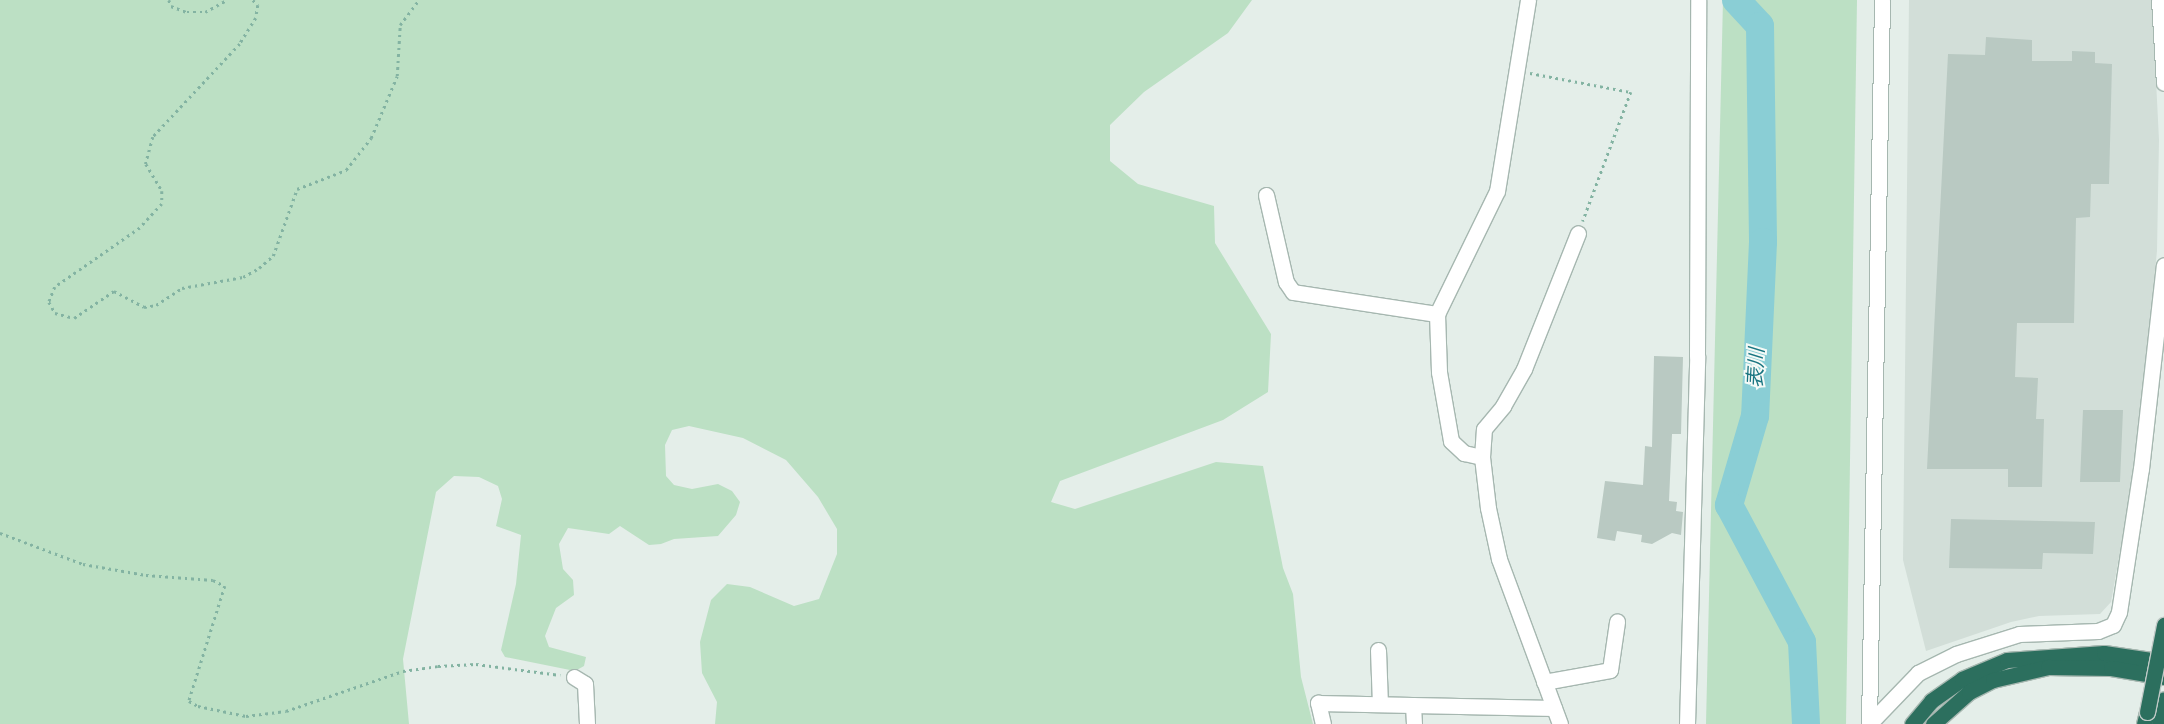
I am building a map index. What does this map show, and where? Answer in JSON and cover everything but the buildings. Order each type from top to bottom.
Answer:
[{"type":"highway","points":[[2153,719],[2164,625]]},
{"type":"highway","points":[[1912,724],[1931,701],[1962,679],[2007,660],[2104,653],[2164,662]]},
{"type":"highway","points":[[1933,724],[1968,692],[1992,680],[2048,667],[2110,668],[2164,677]]},
{"type":"highway","points":[[2153,719],[2164,699]]},
{"type":"street","points":[[1482,457],[1464,453],[1451,441],[1443,404],[1437,314],[1497,191],[1519,71],[1528,0]]},
{"type":"street","points":[[1687,724],[1697,356],[1698,0]]},
{"type":"street","points":[[1869,724],[1882,0]]},
{"type":"street","points":[[2159,0],[2164,83]]},
{"type":"street","points":[[1266,195],[1286,282],[1293,292],[1437,314]]},
{"type":"street","points":[[1560,724],[1499,559],[1488,508],[1482,457],[1484,429],[1503,406],[1524,369],[1578,233]]},
{"type":"street","points":[[1869,724],[1918,673],[1956,654],[2019,634],[2098,631],[2113,625],[2119,612],[2141,469],[2164,265]]},
{"type":"street","points":[[1544,682],[1610,670],[1617,622]]},
{"type":"street","points":[[1378,650],[1380,704]]},
{"type":"street","points":[[574,677],[585,684],[587,724]]},
{"type":"street","points":[[1323,724],[1318,703],[1554,708]]},
{"type":"street","points":[[1412,705],[1414,724]]},
{"type":"path","points":[[169,0],[171,6],[187,12],[205,12],[227,0]]},
{"type":"path","points":[[253,0],[258,5],[256,18],[240,44],[152,136],[146,164],[162,191],[162,204],[140,228],[59,283],[49,302],[55,313],[74,318],[114,292],[144,307],[156,305],[182,288],[243,278],[273,256],[297,189],[346,170],[371,138],[397,76],[400,25],[419,0]]},
{"type":"path","points":[[1519,71],[1631,92],[1578,233]]},
{"type":"path","points":[[0,533],[83,564],[146,575],[213,580],[225,586],[189,701],[198,706],[246,716],[286,710],[403,671],[438,666],[476,664],[574,677]]},
{"type":"shaded area","points":[[1909,0],[2152,0],[2159,140],[2157,251],[2135,467],[2111,602],[2100,614],[2039,616],[2011,622],[1926,651],[1903,560]]},
{"type":"green space","points":[[0,0],[1252,0],[1228,33],[1144,92],[1110,125],[1110,161],[1138,184],[1214,206],[1215,243],[1271,334],[1268,392],[1223,420],[1060,481],[1051,502],[1075,509],[1216,462],[1263,466],[1283,568],[1293,594],[1301,677],[1313,724],[715,724],[717,702],[702,673],[700,642],[711,600],[727,584],[750,587],[794,606],[819,599],[837,554],[837,529],[818,497],[786,460],[743,438],[689,426],[672,430],[665,445],[666,476],[674,485],[692,489],[718,484],[732,491],[740,502],[736,515],[718,536],[674,539],[661,544],[649,545],[620,526],[609,534],[568,528],[559,544],[563,569],[573,580],[574,595],[556,608],[545,636],[549,647],[586,657],[584,666],[575,671],[505,657],[501,650],[516,584],[521,535],[496,526],[502,499],[498,486],[479,477],[454,476],[436,492],[403,659],[409,724],[0,724]]},
{"type":"green space","points":[[1723,0],[1857,0],[1846,724],[1706,724]]},
{"type":"waterway","name":"表川","points":[[1736,0],[1760,26],[1763,242],[1755,416],[1729,505],[1802,642],[1806,724]]}]
